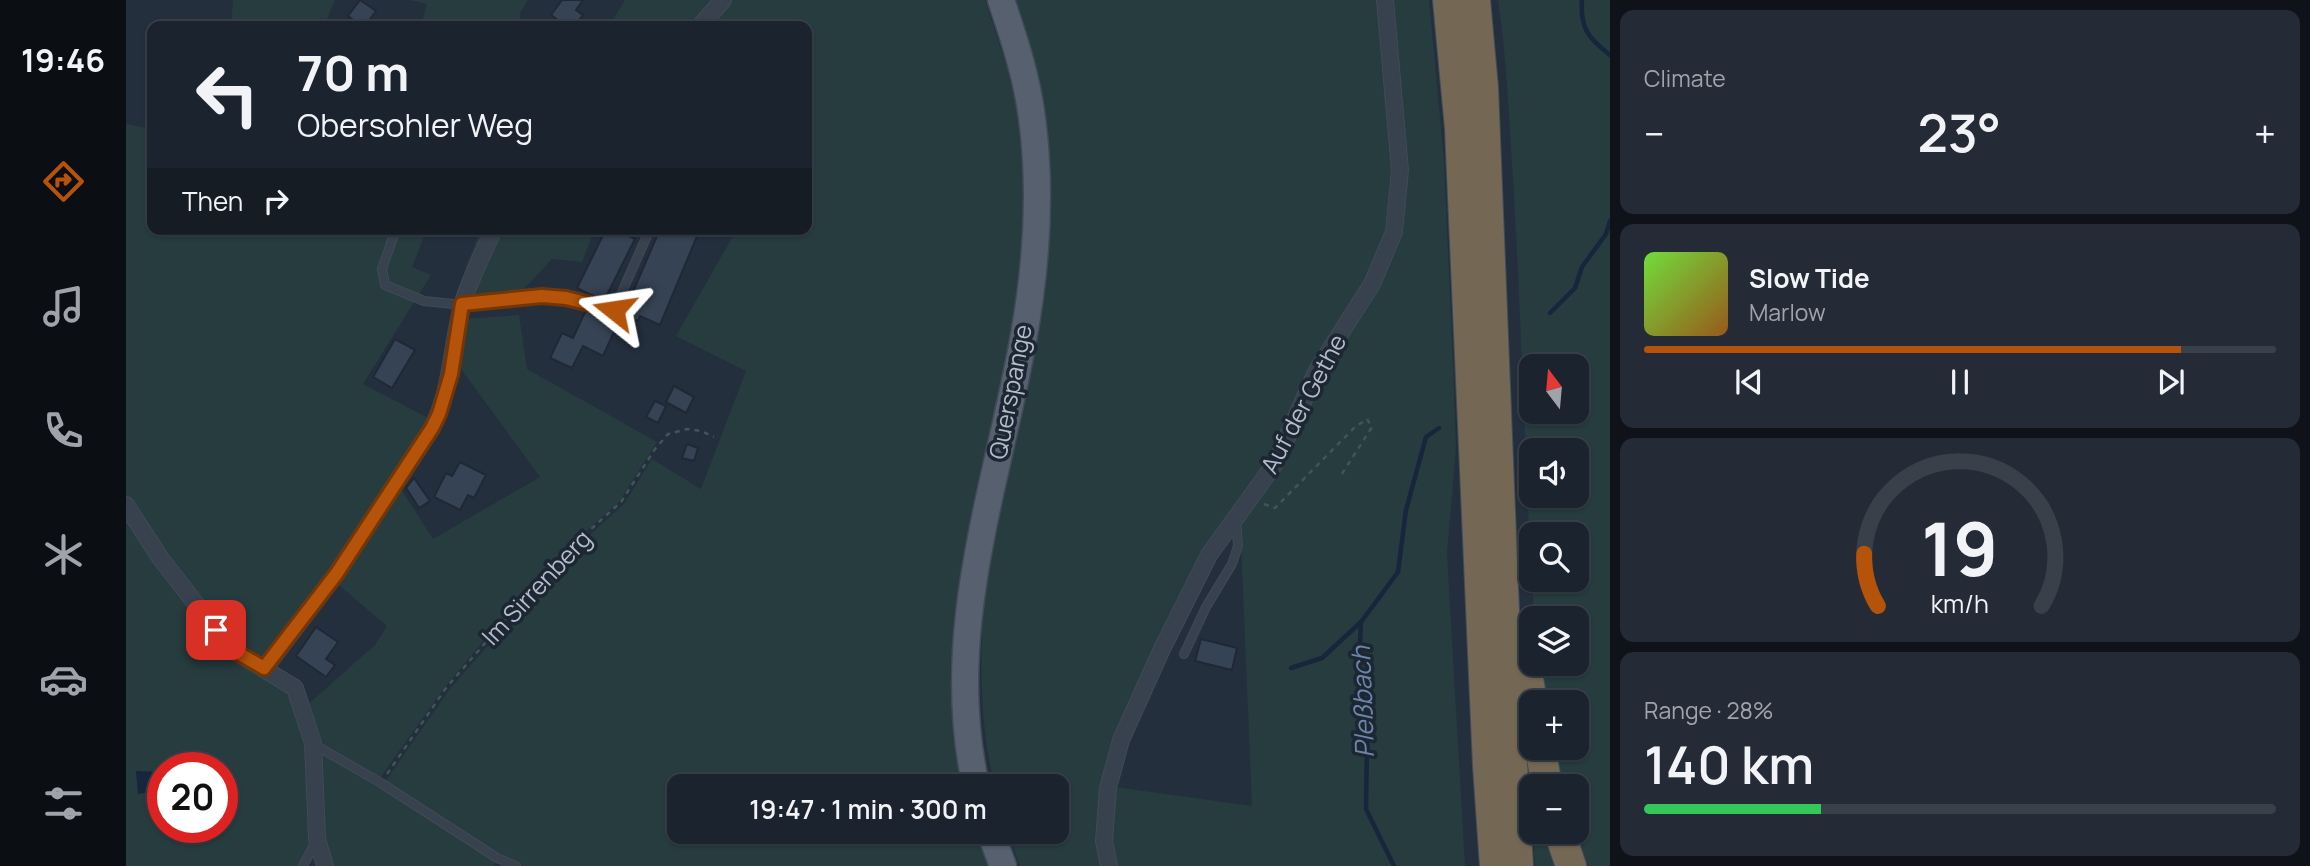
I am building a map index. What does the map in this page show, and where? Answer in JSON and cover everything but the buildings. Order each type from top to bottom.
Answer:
[{"type":"highway","points":[[1448,0],[1460,128],[1488,766],[1495,866]]},
{"type":"highway","points":[[1475,0],[1483,88],[1506,661],[1518,866]]},
{"type":"highway","points":[[1500,491],[1530,690]]},
{"type":"highway","points":[[1563,844],[1571,866]]},
{"type":"main road","name":"Querspange","points":[[974,774],[964,708],[967,618],[1023,343],[1037,228],[1032,118],[1016,43],[1001,0]]},
{"type":"main road","points":[[995,844],[1003,866]]},
{"type":"street","points":[[704,21],[723,0]]},
{"type":"street","name":"Auf der Gethe","points":[[1109,866],[1104,841],[1108,788],[1121,740],[1209,555],[1276,462],[1317,370],[1372,284],[1394,232],[1400,170],[1385,0]]},
{"type":"street","points":[[264,668],[337,573],[432,428],[451,374],[462,304],[491,235]]},
{"type":"street","points":[[126,505],[161,559],[231,649],[295,688],[313,744],[317,839],[325,866]]},
{"type":"lane","points":[[394,235],[382,269],[385,285],[424,301],[462,304],[542,296],[566,298],[614,310],[647,235]]},
{"type":"lane","points":[[1184,653],[1238,546],[1236,518]]},
{"type":"lane","points":[[313,744],[381,783],[497,858],[516,866]]},
{"type":"lane","points":[[303,866],[317,839]]},
{"type":"path","points":[[1251,498],[1275,508],[1355,426],[1367,419],[1372,427],[1340,477]]},
{"type":"path","name":"Im Sirrenberg","points":[[381,783],[446,688],[559,558],[621,502],[655,449],[668,434],[687,429],[701,431],[713,437]]},
{"type":"green space","points":[[233,0],[335,0],[326,21],[231,21]]},
{"type":"green space","points":[[410,0],[528,0],[520,13],[521,21],[422,21],[427,4]]},
{"type":"green space","points":[[625,0],[985,0],[1007,67],[1017,109],[1026,205],[1020,281],[988,462],[957,604],[950,670],[956,751],[961,774],[667,774],[667,844],[982,844],[990,866],[519,866],[497,857],[385,782],[449,690],[562,560],[624,504],[652,459],[701,489],[746,371],[676,336],[734,235],[812,235],[812,21],[612,21]]},
{"type":"green space","points":[[1015,0],[1381,0],[1394,171],[1389,231],[1369,282],[1273,460],[1206,554],[1119,738],[1105,866],[1020,866],[1012,844],[1069,844],[1069,774],[992,774],[983,710],[981,659],[985,583],[1044,124],[1026,31]]},
{"type":"green space","points":[[1388,0],[1429,0],[1444,160],[1456,447],[1447,554],[1465,866],[1116,866],[1111,839],[1115,787],[1252,806],[1240,519],[1399,231]]},
{"type":"green space","points":[[1498,0],[1610,0],[1610,866],[1584,866],[1577,844],[1589,844],[1589,774],[1556,774],[1553,760],[1589,760],[1589,690],[1540,690],[1539,676],[1589,676],[1589,606],[1533,606],[1533,592],[1589,592],[1589,522],[1529,522],[1528,508],[1589,508],[1589,438],[1525,438],[1525,424],[1589,424],[1589,354],[1522,354],[1507,90]]},
{"type":"green space","points":[[126,124],[147,128],[147,235],[425,235],[412,267],[431,275],[363,384],[432,420],[383,501],[263,667],[229,652],[294,691],[309,741],[313,840],[300,866],[126,866]]},
{"type":"green space","points":[[479,235],[593,235],[582,262],[552,259],[520,293],[476,296],[480,270],[466,267]]},
{"type":"green space","points":[[519,315],[527,369],[657,442],[619,502],[556,558],[523,594],[444,688],[380,778],[316,742],[305,707],[375,645],[387,626],[334,581],[399,486],[433,539],[540,477],[456,362],[463,319]]},
{"type":"green space","points":[[317,749],[497,859],[494,866],[329,866],[321,838]]},
{"type":"green space","points":[[1534,844],[1560,844],[1569,866],[1535,866]]},
{"type":"water","points":[[136,771],[147,771],[147,793],[138,794]]},
{"type":"waterway","name":"Pleßbach","points":[[1582,0],[1582,18],[1587,32],[1610,55]]},
{"type":"waterway","name":"Pleßbach","points":[[1550,313],[1575,288],[1582,267],[1606,234],[1610,221]]},
{"type":"waterway","name":"Pleßbach","points":[[1394,866],[1366,809],[1367,741],[1359,662],[1361,622],[1398,572],[1406,510],[1426,437],[1439,428]]},
{"type":"waterway","points":[[1291,668],[1322,658],[1361,622]]},
{"type":"route","points":[[216,630],[231,649],[264,668],[332,580],[396,485],[439,414],[451,374],[462,304],[542,296],[566,298],[614,310]]}]
